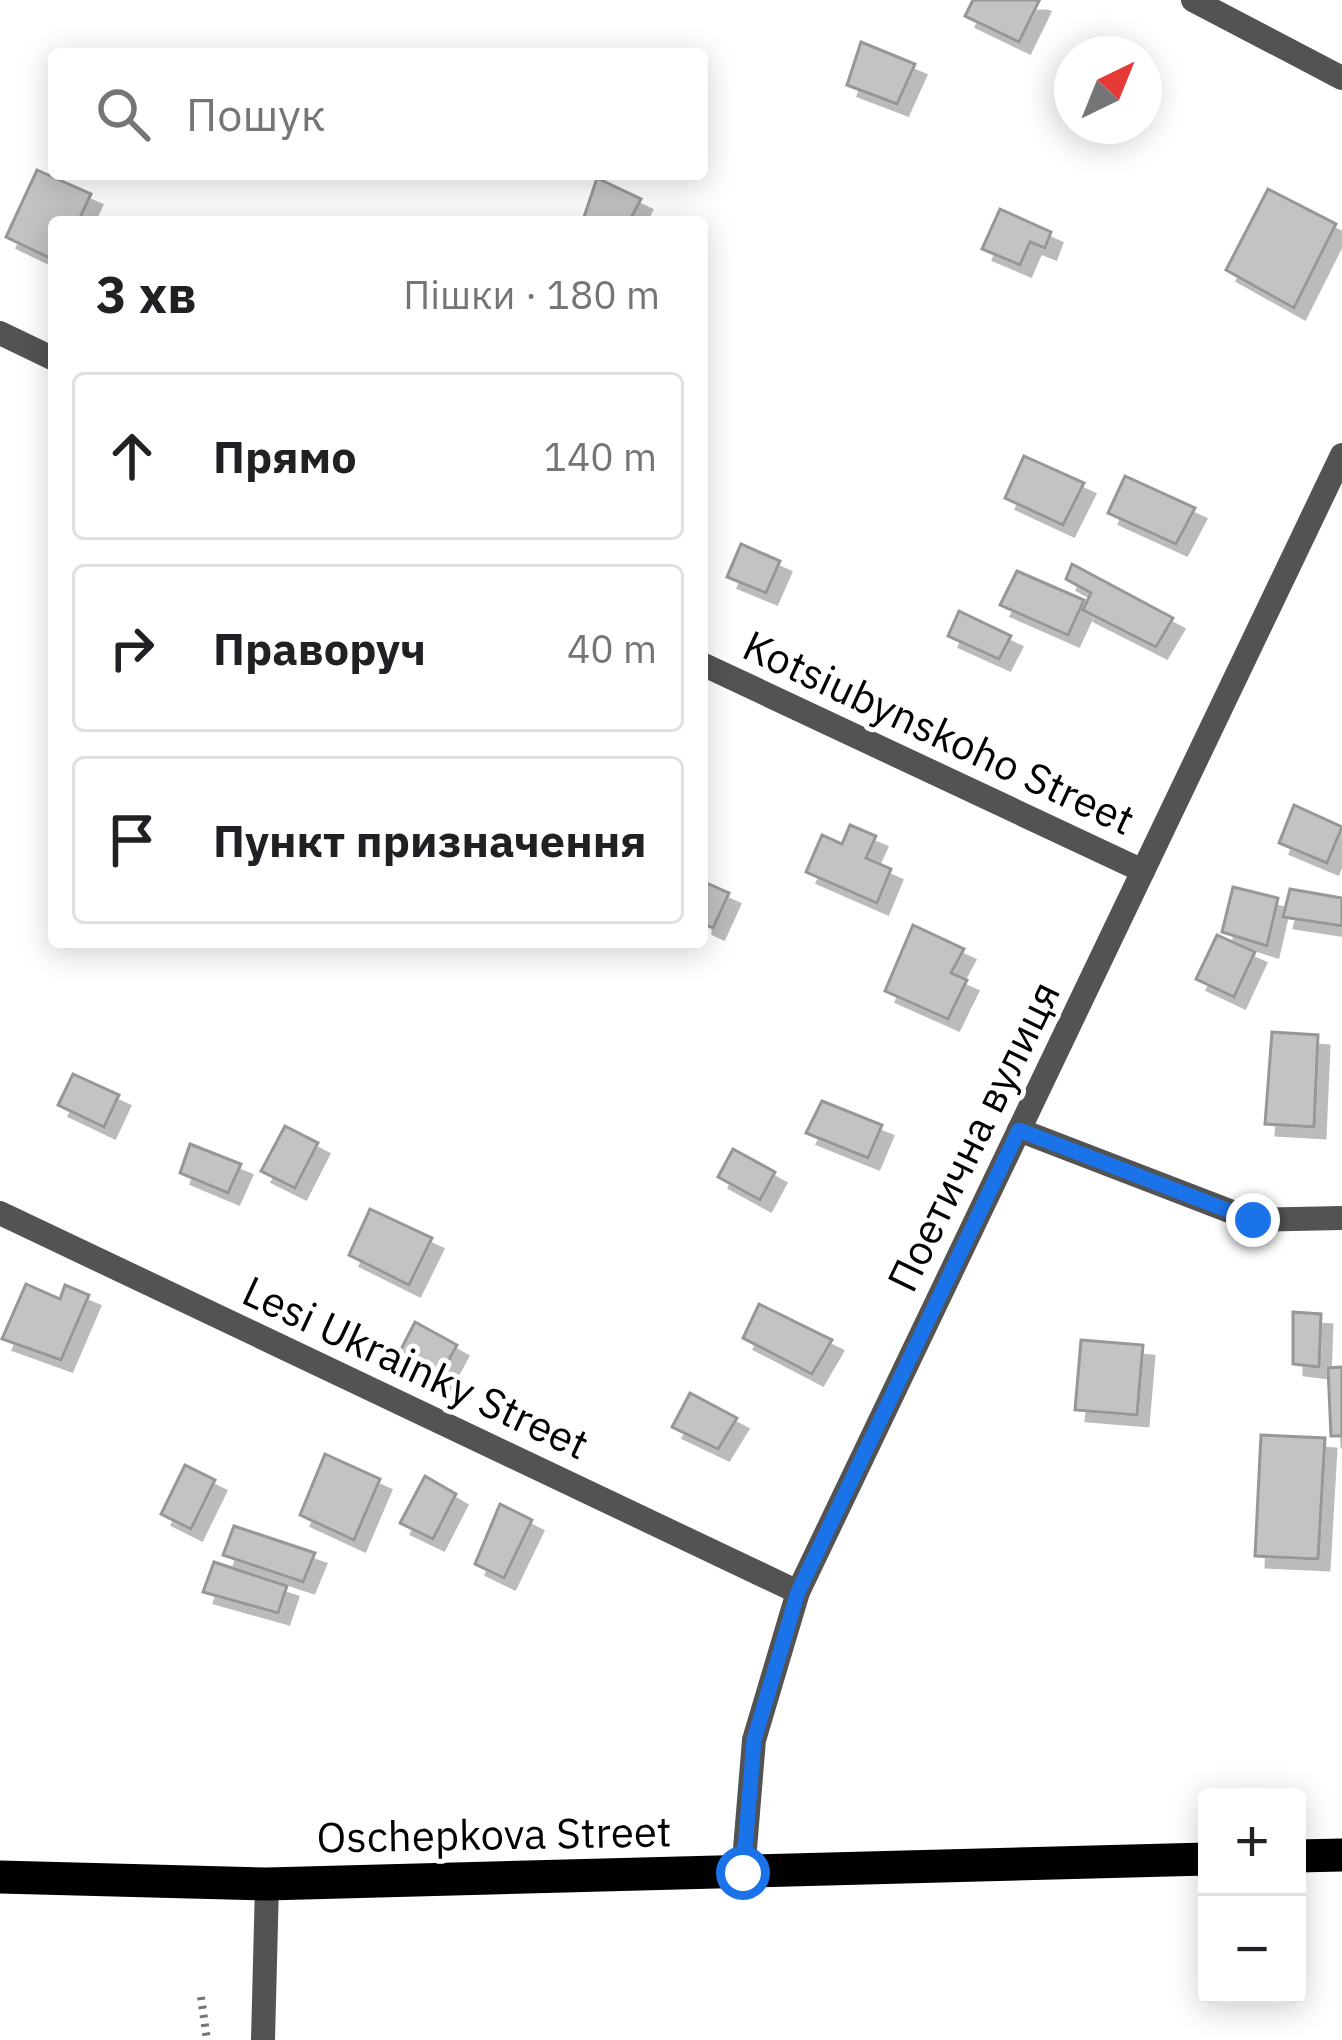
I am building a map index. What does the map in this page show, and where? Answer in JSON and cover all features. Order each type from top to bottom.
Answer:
[{"type":"highway","points":[[1306,1856],[1342,1855]]},
{"type":"highway","name":"Oschepkova Street","points":[[0,1877],[267,1884],[1198,1859]]},
{"type":"street","points":[[1193,0],[1342,78]]},
{"type":"street","points":[[0,333],[48,356]]},
{"type":"street","name":"Поетична вулиця","points":[[743,1873],[754,1740],[798,1592],[1342,455]]},
{"type":"street","name":"Kotsiubynskoho Street","points":[[708,667],[1143,871]]},
{"type":"street","points":[[1019,1130],[1253,1220],[1342,1218]]},
{"type":"street","name":"Lesi Ukrainky Street","points":[[0,1213],[798,1592]]},
{"type":"street","points":[[263,2040],[267,1884]]},
{"type":"path","points":[[201,1997],[207,2040]]},
{"type":"building","points":[[973,0],[1039,1],[1019,42],[965,16]]},
{"type":"building","points":[[861,42],[915,64],[897,104],[847,85]]},
{"type":"building","points":[[37,170],[48,175],[48,180],[91,194],[81,216],[48,216],[48,257],[6,237]]},
{"type":"building","points":[[596,180],[641,199],[632,216],[584,216]]},
{"type":"building","points":[[1268,189],[1336,224],[1294,308],[1226,270]]},
{"type":"building","points":[[1000,209],[1051,232],[1045,248],[1030,242],[1020,265],[982,249]]},
{"type":"building","points":[[1024,456],[1084,483],[1063,525],[1005,498]]},
{"type":"building","points":[[1125,476],[1195,508],[1176,544],[1108,513]]},
{"type":"building","points":[[741,544],[780,561],[766,593],[727,577]]},
{"type":"building","points":[[1072,564],[1173,618],[1156,647],[1083,610],[1091,593],[1066,579]]},
{"type":"building","points":[[1017,571],[1084,600],[1068,635],[1000,605]]},
{"type":"building","points":[[959,611],[1011,636],[999,659],[948,636]]},
{"type":"building","points":[[1294,805],[1342,827],[1327,863],[1279,843]]},
{"type":"building","points":[[850,825],[876,836],[866,858],[891,869],[877,903],[806,872],[822,835],[842,844]]},
{"type":"building","points":[[708,884],[729,893],[713,928],[708,926]]},
{"type":"building","points":[[1233,887],[1278,898],[1267,946],[1222,932]]},
{"type":"building","points":[[1290,889],[1342,898],[1342,926],[1283,917]]},
{"type":"building","points":[[913,925],[964,949],[951,973],[967,980],[948,1019],[885,991]]},
{"type":"building","points":[[1217,935],[1255,952],[1234,997],[1196,979]]},
{"type":"building","points":[[1272,1032],[1318,1035],[1314,1127],[1265,1124]]},
{"type":"building","points":[[73,1074],[119,1095],[104,1127],[58,1105]]},
{"type":"building","points":[[822,1101],[882,1125],[868,1158],[806,1133]]},
{"type":"building","points":[[285,1126],[318,1143],[295,1188],[261,1171]]},
{"type":"building","points":[[190,1144],[241,1164],[228,1193],[180,1173]]},
{"type":"building","points":[[733,1149],[775,1172],[760,1200],[718,1177]]},
{"type":"building","points":[[370,1209],[432,1238],[409,1285],[349,1255]]},
{"type":"building","points":[[26,1284],[60,1299],[65,1285],[89,1295],[61,1360],[2,1339]]},
{"type":"building","points":[[759,1304],[832,1340],[812,1374],[743,1338]]},
{"type":"building","points":[[1293,1312],[1321,1314],[1319,1367],[1293,1364]]},
{"type":"building","points":[[415,1322],[457,1345],[438,1380],[396,1359]]},
{"type":"building","points":[[1081,1340],[1143,1345],[1137,1415],[1075,1410]]},
{"type":"building","points":[[1342,1367],[1342,1436],[1331,1436],[1328,1368]]},
{"type":"building","points":[[690,1393],[737,1418],[718,1449],[672,1427]]},
{"type":"building","points":[[1261,1435],[1325,1438],[1318,1559],[1255,1556]]},
{"type":"building","points":[[325,1454],[380,1479],[354,1540],[300,1515]]},
{"type":"building","points":[[185,1465],[215,1480],[191,1529],[161,1514]]},
{"type":"building","points":[[425,1476],[456,1494],[433,1539],[400,1523]]},
{"type":"building","points":[[500,1504],[532,1520],[504,1578],[475,1564]]},
{"type":"building","points":[[234,1526],[315,1553],[303,1582],[223,1555]]},
{"type":"building","points":[[214,1562],[287,1586],[278,1613],[203,1592]]},
{"type":"route","points":[[743,1873],[754,1740],[798,1592],[1019,1130],[1253,1220]]}]
